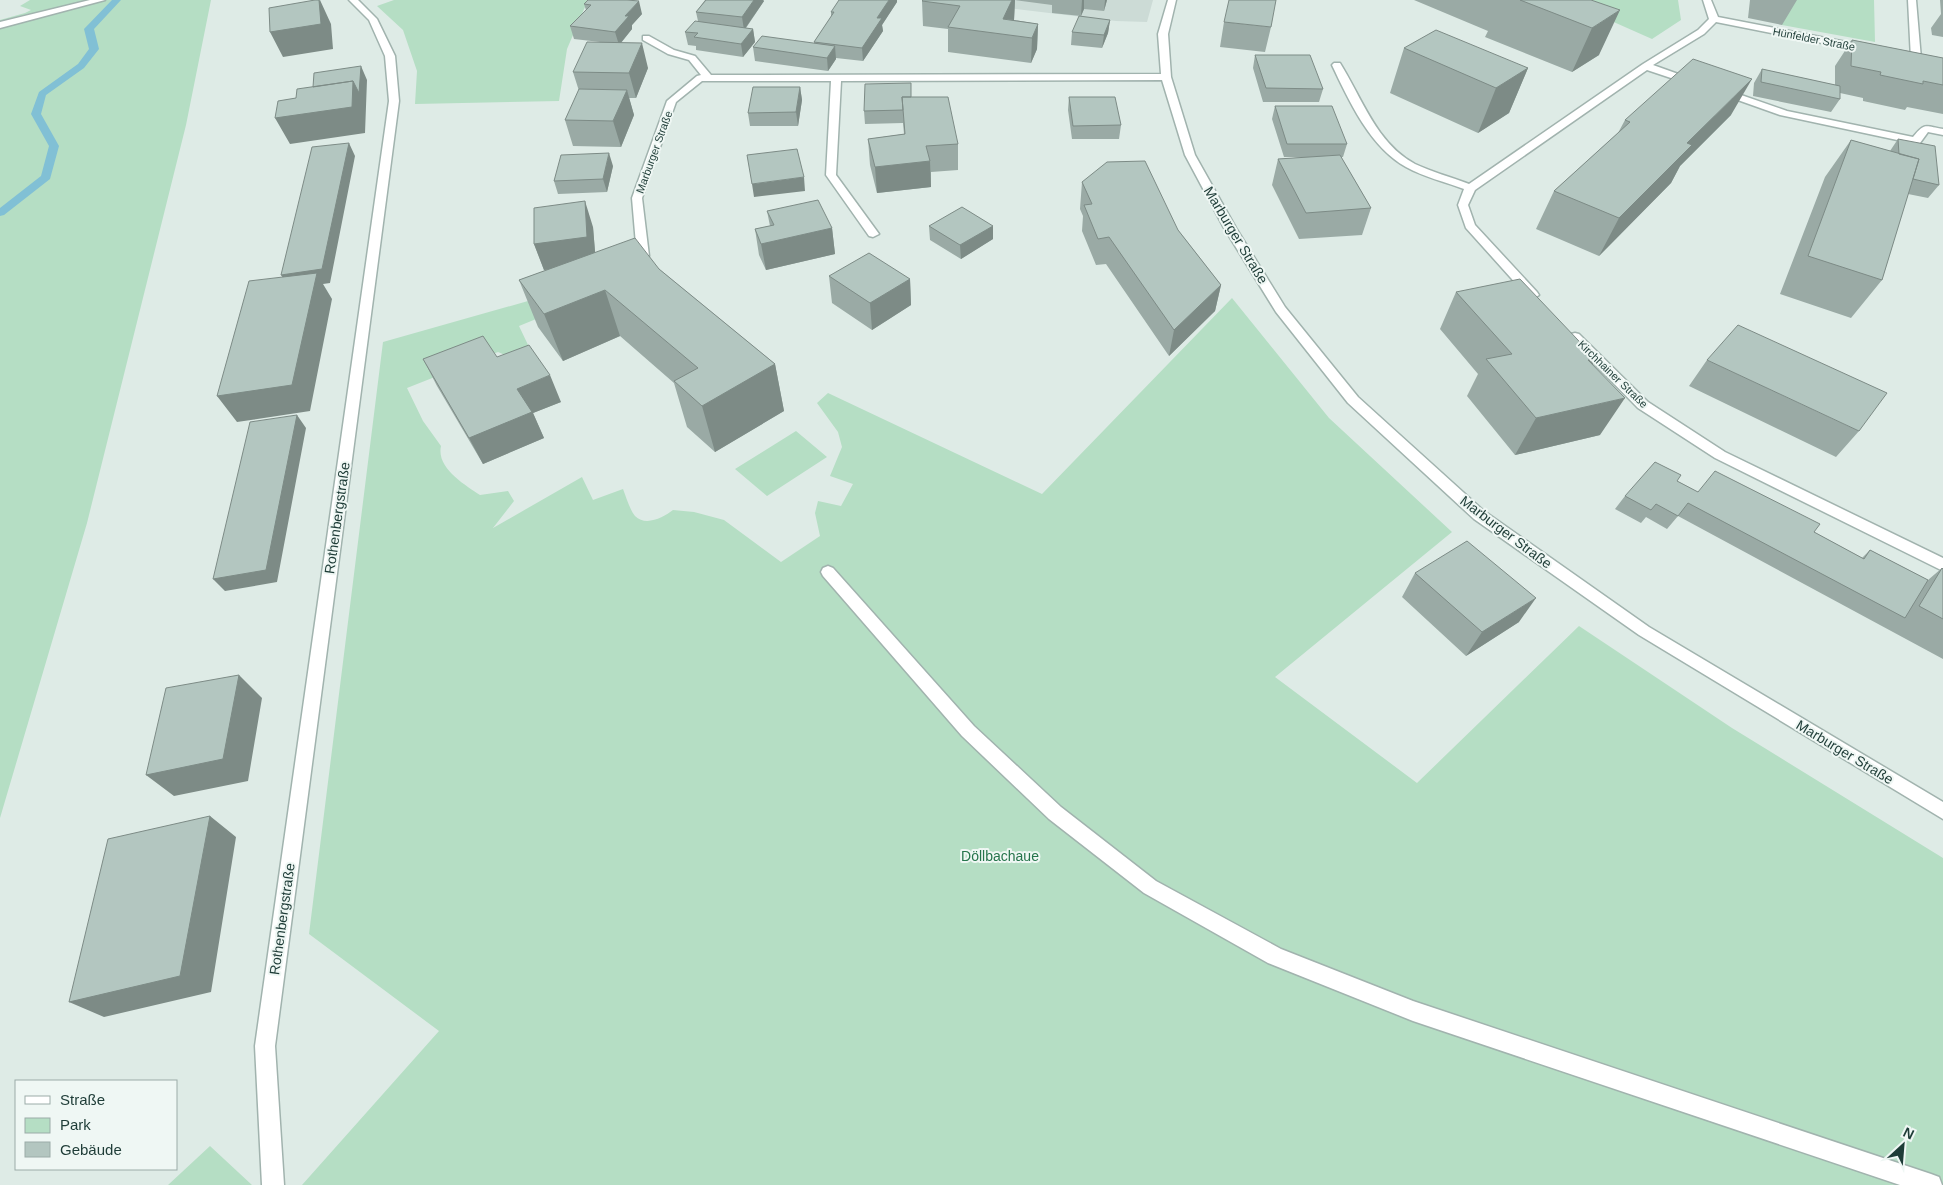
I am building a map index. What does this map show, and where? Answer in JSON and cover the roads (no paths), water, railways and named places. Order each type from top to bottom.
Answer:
[{"type":"street","points":[[0,25],[102,0]]},
{"type":"street","name":"Rothenbergstraße","points":[[273,1185],[265,1046],[394,101],[390,56],[373,19],[353,0]]},
{"type":"street","name":"Marburger Straße","points":[[1172,0],[1163,34],[1166,77],[1190,154],[1230,228],[1280,309],[1353,400],[1479,515],[1629,620],[1943,811]]},
{"type":"street","points":[[1539,302],[1470,226],[1463,205],[1470,188],[1646,66],[1701,32],[1714,19],[1707,0]]},
{"type":"street","points":[[1912,0],[1916,59]]},
{"type":"street","name":"Hünfelder Straße","points":[[1714,19],[1877,52]]},
{"type":"street","points":[[646,38],[671,52],[692,58],[708,78]]},
{"type":"street","points":[[1337,65],[1358,108],[1381,139],[1406,163],[1470,188]]},
{"type":"street","points":[[1646,66],[1784,113],[1916,141],[1925,129],[1943,132]]},
{"type":"street","name":"Marburger Straße","points":[[643,256],[637,198],[672,102],[700,78],[1166,77]]},
{"type":"street","points":[[836,78],[831,174],[873,234]]},
{"type":"street","name":"Kirchhainer Straße","points":[[1567,329],[1643,404],[1720,455],[1943,565]]},
{"type":"street","points":[[828,572],[968,731],[1055,813],[1150,887],[1275,956],[1413,1011],[1931,1185]]},
{"type":"waterway","points":[[0,213],[46,177],[54,146],[36,114],[42,94],[81,66],[94,49],[89,29],[117,0]]},
{"type":"park label","name":"Döllbachaue","points":[[1000,856]]}]
